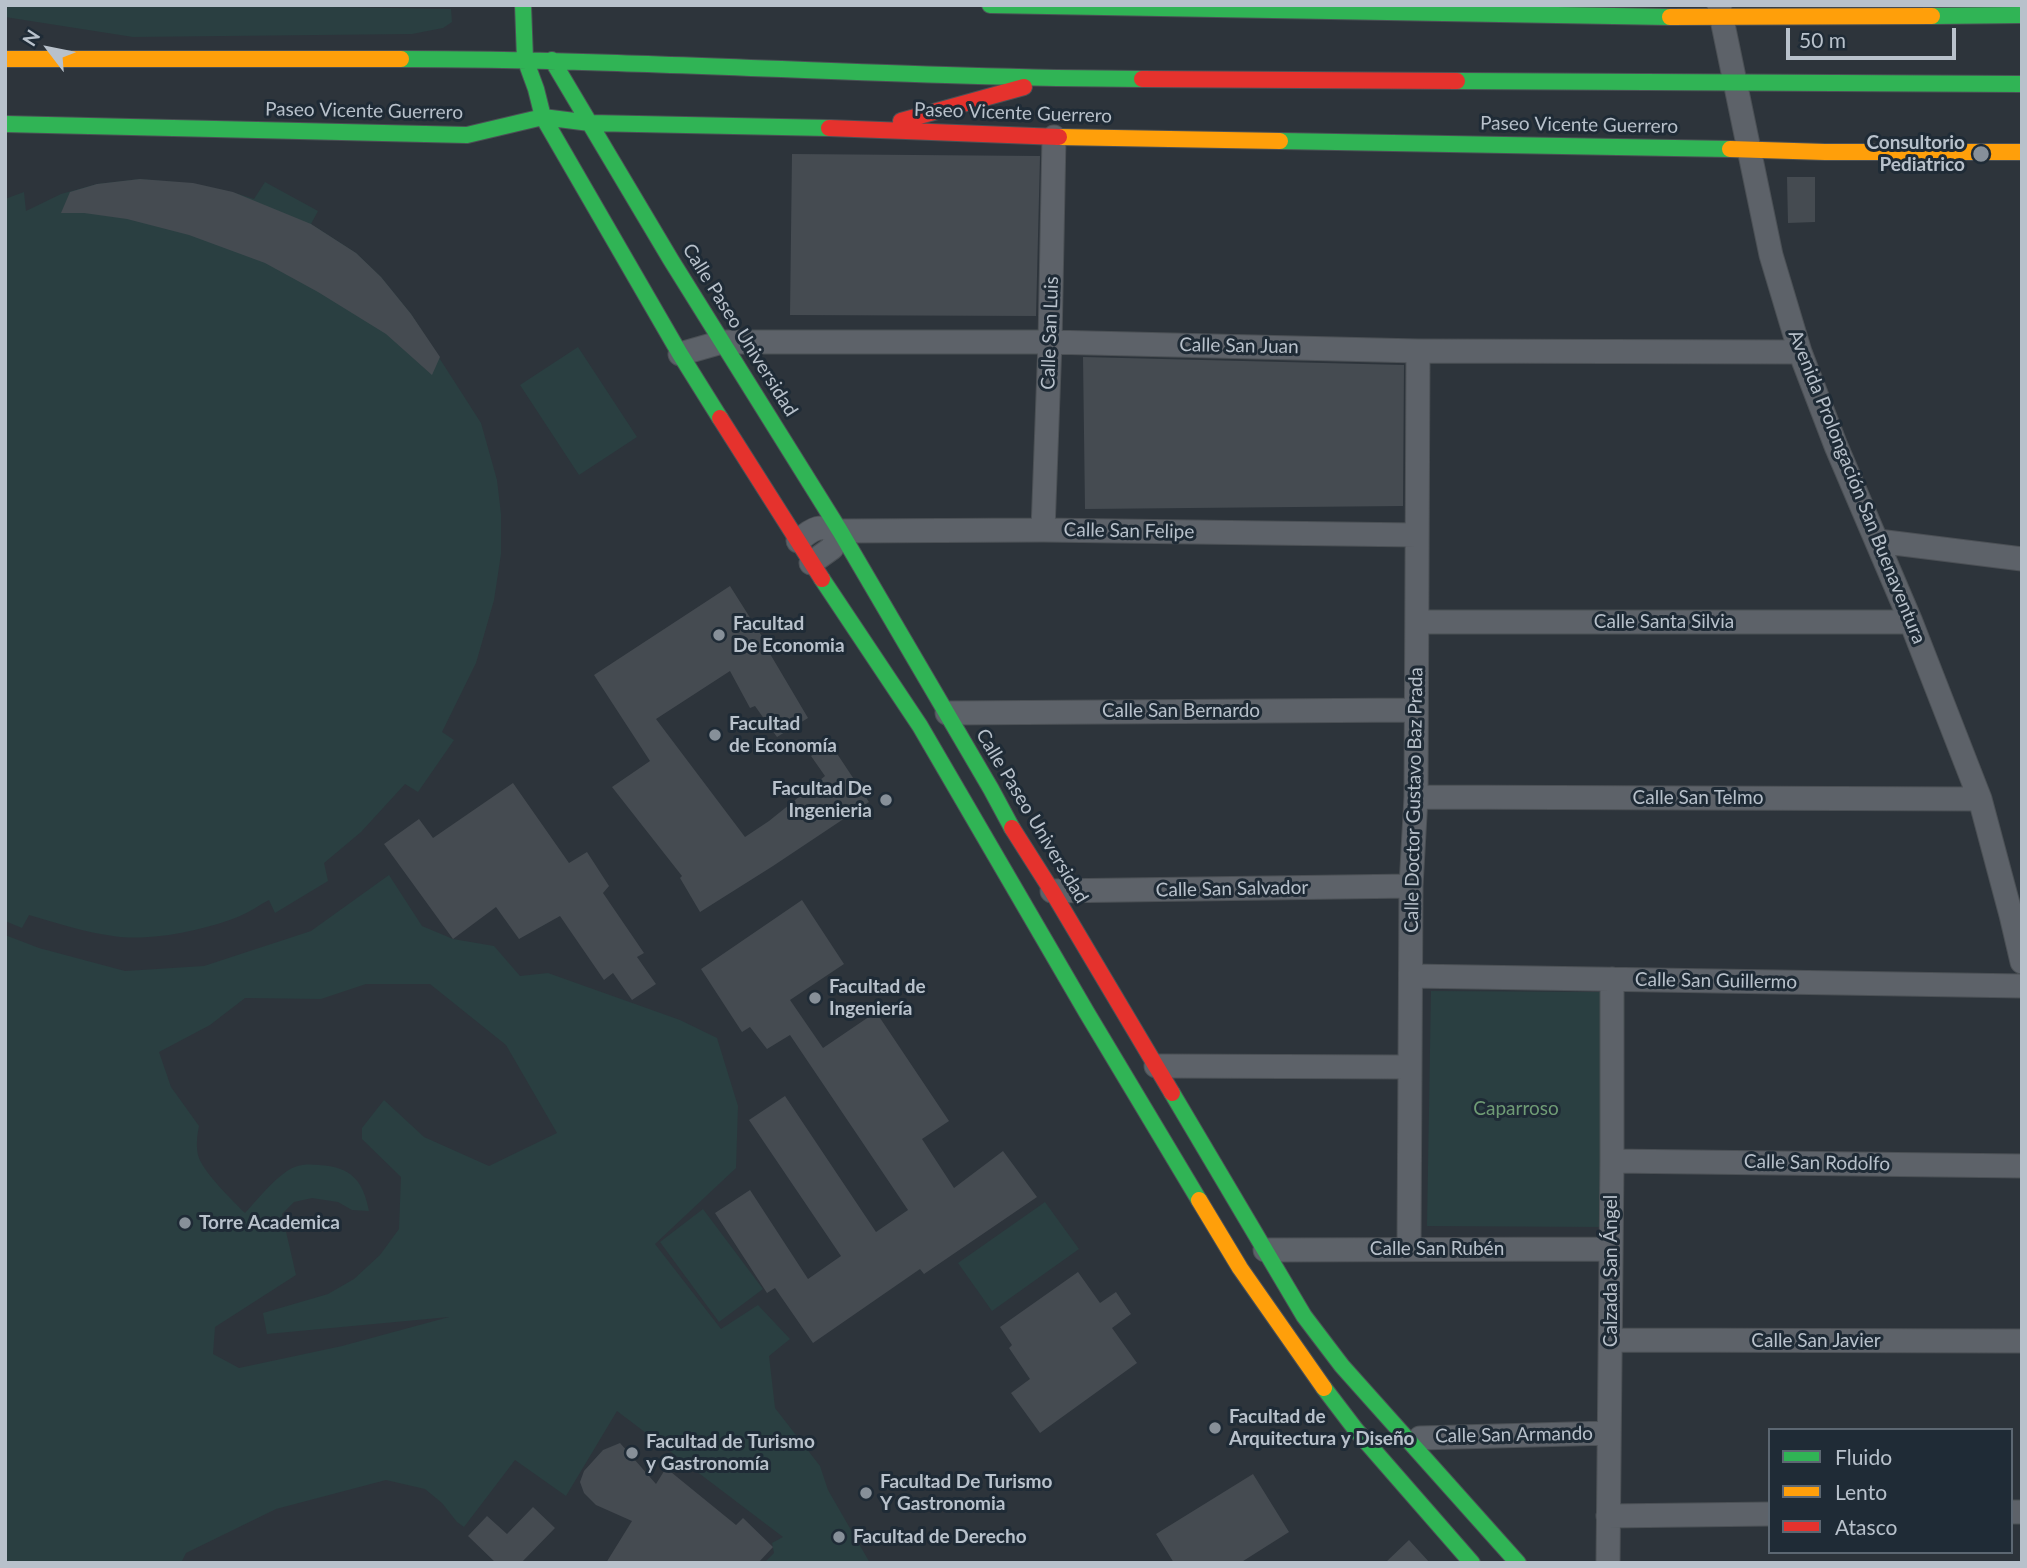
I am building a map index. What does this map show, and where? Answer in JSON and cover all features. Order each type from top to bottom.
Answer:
[{"type":"main road","points":[[523,5],[525,59],[543,117],[680,354],[811,563],[920,726],[1240,1268],[1311,1372],[1356,1430],[1472,1563]]},
{"type":"main road","points":[[990,5],[2022,15]]},
{"type":"main road","points":[[5,46],[72,59]]},
{"type":"main road","name":"Paseo Vicente Guerrero","points":[[5,59],[525,59],[1052,79],[2022,84]]},
{"type":"main road","name":"Calle Paseo Universidad","points":[[552,60],[840,531],[1015,834],[1052,891],[1304,1316],[1342,1366],[1518,1563]]},
{"type":"main road","points":[[873,129],[1052,79]]},
{"type":"main road","name":"Paseo Vicente Guerrero","points":[[5,124],[467,135],[543,117],[590,123],[763,125],[1054,137],[1825,152],[2022,152]]},
{"type":"street","name":"Avenida Prolongación San Buenaventura","points":[[1720,12],[1771,254],[1800,352],[1836,446],[1911,622],[1980,799],[2016,915],[2022,962]]},
{"type":"street","name":"Calle San Luis","points":[[1043,530],[1054,137]]},
{"type":"street","name":"Calle San Juan","points":[[680,354],[722,342],[1050,342],[1419,351],[1800,352]]},
{"type":"street","name":"Calle Doctor Gustavo Baz Prada","points":[[1409,1249],[1419,351]]},
{"type":"street","name":"Calle San Felipe","points":[[798,541],[819,527],[840,531],[1043,530],[1417,535]]},
{"type":"street","points":[[811,563],[832,548],[840,531]]},
{"type":"street","points":[[1878,541],[2022,559]]},
{"type":"street","name":"Calle Santa Silvia","points":[[1417,622],[1911,622]]},
{"type":"street","name":"Calle San Bernardo","points":[[947,713],[1416,710]]},
{"type":"street","name":"Calle San Telmo","points":[[1416,797],[1980,799]]},
{"type":"street","name":"Calle San Salvador","points":[[1052,891],[1411,886]]},
{"type":"street","name":"Calle San Guillermo","points":[[1411,975],[2022,986]]},
{"type":"street","name":"Calzada San Ángel","points":[[1608,1563],[1612,979]]},
{"type":"street","points":[[1156,1066],[1410,1067]]},
{"type":"street","name":"Calle San Rodolfo","points":[[1612,1161],[2022,1166]]},
{"type":"street","name":"Calle San Rubén","points":[[1265,1250],[1610,1250]]},
{"type":"street","name":"Calle San Javier","points":[[1611,1340],[2022,1341]]},
{"type":"street","name":"Calle San Armando","points":[[1420,1438],[1609,1433]]},
{"type":"street","points":[[1608,1516],[1768,1514]]},
{"type":"green space","points":[[5,5],[451,9],[452,22],[443,28],[412,34],[133,37],[5,17]]},
{"type":"green space","points":[[140,179],[198,185],[254,199],[265,182],[318,211],[311,224],[356,253],[381,277],[411,314],[481,423],[497,480],[501,514],[501,554],[494,600],[476,663],[442,732],[454,740],[418,792],[405,784],[361,832],[324,863],[328,881],[275,913],[269,900],[226,921],[178,934],[113,936],[29,915],[22,928],[5,921],[5,199],[24,192],[26,211],[61,194],[97,184]]},
{"type":"green space","points":[[578,347],[637,437],[579,475],[520,385]]},
{"type":"green space","points":[[389,875],[422,926],[453,939],[494,946],[520,976],[548,973],[680,1020],[717,1038],[738,1106],[736,1168],[655,1244],[721,1329],[758,1305],[790,1339],[769,1356],[775,1408],[820,1466],[828,1490],[870,1563],[764,1563],[774,1553],[772,1543],[783,1537],[617,1411],[566,1496],[515,1460],[464,1527],[425,1489],[386,1480],[276,1509],[186,1553],[181,1563],[5,1563],[5,935],[39,948],[125,971],[204,966],[311,931]],"holes":[[[366,984],[430,984],[506,1045],[557,1133],[489,1166],[424,1137],[384,1100],[362,1128],[362,1139],[401,1177],[399,1229],[380,1255],[354,1279],[328,1294],[263,1313],[267,1334],[449,1317],[342,1346],[239,1368],[213,1354],[215,1327],[296,1275],[282,1214],[294,1202],[312,1198],[338,1202],[352,1210],[369,1211],[363,1191],[354,1177],[330,1166],[310,1165],[287,1171],[270,1185],[245,1213],[218,1185],[201,1162],[197,1148],[199,1126],[171,1087],[159,1052],[210,1025],[245,998],[321,999]]]},
{"type":"green space","name":"Caparroso","points":[[1431,991],[1604,992],[1600,1227],[1427,1226]]},
{"type":"green space","points":[[1045,1202],[1079,1249],[992,1311],[958,1263]]},
{"type":"green space","points":[[703,1209],[763,1289],[719,1322],[660,1242]]},
{"type":"building","points":[[792,154],[1040,156],[1036,316],[790,315]]},
{"type":"building","points":[[1787,177],[1815,177],[1815,222],[1788,223]]},
{"type":"building","points":[[140,179],[193,183],[233,192],[311,224],[356,253],[381,277],[411,314],[440,357],[432,375],[386,334],[265,263],[189,235],[127,219],[61,213],[70,192],[97,184]]},
{"type":"building","points":[[1083,357],[1404,365],[1403,506],[1085,509]]},
{"type":"building","points":[[730,586],[768,646],[766,647],[808,718],[777,737],[755,706],[750,708],[730,671],[656,719],[745,837],[825,776],[811,756],[830,743],[869,802],[700,912],[680,878],[682,876],[612,787],[650,761],[594,675]]},
{"type":"building","points":[[513,783],[569,863],[587,852],[609,886],[603,893],[644,953],[637,957],[656,984],[632,1000],[613,973],[604,980],[560,916],[519,939],[496,907],[453,939],[384,844],[419,819],[433,838]]},
{"type":"building","points":[[802,900],[844,964],[790,1000],[823,1048],[876,1012],[949,1121],[922,1139],[954,1188],[1003,1151],[1037,1197],[924,1274],[920,1269],[813,1343],[775,1288],[767,1293],[715,1213],[750,1190],[808,1279],[841,1256],[749,1120],[785,1096],[876,1232],[908,1210],[790,1035],[767,1049],[750,1027],[742,1032],[701,969]]},
{"type":"building","points":[[1078,1272],[1100,1303],[1116,1292],[1131,1314],[1112,1328],[1137,1363],[1040,1433],[1011,1393],[1030,1379],[1009,1348],[1012,1345],[1000,1327]]},
{"type":"building","name":"Facultad de Turismo y Gastronomía","points":[[620,1443],[656,1484],[666,1468],[736,1525],[743,1518],[773,1547],[758,1563],[606,1563],[632,1521],[596,1505],[584,1493],[580,1482],[584,1471],[603,1450]]},
{"type":"building","points":[[1253,1474],[1289,1532],[1240,1563],[1174,1563],[1156,1534]]},
{"type":"building","points":[[533,1507],[555,1528],[521,1563],[496,1563],[468,1536],[487,1516],[507,1534]]},
{"type":"building","points":[[1409,1540],[1430,1563],[1385,1563]]},
{"type":"traffic: fast","points":[[523,5],[525,59],[543,117],[720,418]]},
{"type":"traffic: fast","points":[[990,5],[1670,17]]},
{"type":"traffic: fast","points":[[1932,16],[2022,15]]},
{"type":"traffic: fast","points":[[401,59],[1142,79]]},
{"type":"traffic: fast","points":[[552,60],[671,260],[840,531],[1012,828]]},
{"type":"traffic: fast","points":[[1457,81],[2022,84]]},
{"type":"traffic: fast","points":[[5,124],[467,135],[543,117],[590,123],[829,128]]},
{"type":"traffic: fast","points":[[1280,141],[1730,149]]},
{"type":"traffic: fast","points":[[822,579],[920,726],[1199,1200]]},
{"type":"traffic: fast","points":[[1172,1093],[1304,1316],[1342,1366],[1518,1563]]},
{"type":"traffic: fast","points":[[1324,1388],[1356,1430],[1472,1563]]},
{"type":"traffic: slow","points":[[1670,17],[1932,16]]},
{"type":"traffic: slow","points":[[5,59],[401,59]]},
{"type":"traffic: slow","points":[[1059,137],[1280,141]]},
{"type":"traffic: slow","points":[[1730,149],[2022,152]]},
{"type":"traffic: slow","points":[[1199,1200],[1240,1268],[1324,1388]]},
{"type":"traffic: jam","points":[[1142,79],[1457,81]]},
{"type":"traffic: jam","points":[[901,121],[1024,87]]},
{"type":"traffic: jam","points":[[829,128],[1059,137]]},
{"type":"traffic: jam","points":[[720,418],[822,579]]},
{"type":"traffic: jam","points":[[1012,828],[1172,1093]]},
{"type":"place","name":"Consultorio Pediatrico","points":[[1981,154]]},
{"type":"place","name":"Facultad De Economia","points":[[719,635]]},
{"type":"place","name":"Facultad de Economía","points":[[715,735]]},
{"type":"place","name":"Facultad De Ingenieria","points":[[886,800]]},
{"type":"place","name":"Facultad de Ingeniería","points":[[815,998]]},
{"type":"place","name":"Torre Academica","points":[[185,1223]]},
{"type":"place","name":"Facultad de Arquitectura y Diseño","points":[[1215,1428]]},
{"type":"place","name":"Facultad de Turismo y Gastronomía","points":[[632,1453]]},
{"type":"place","name":"Facultad De Turismo Y Gastronomia","points":[[866,1493]]},
{"type":"place","name":"Facultad de Derecho","points":[[839,1537]]}]
